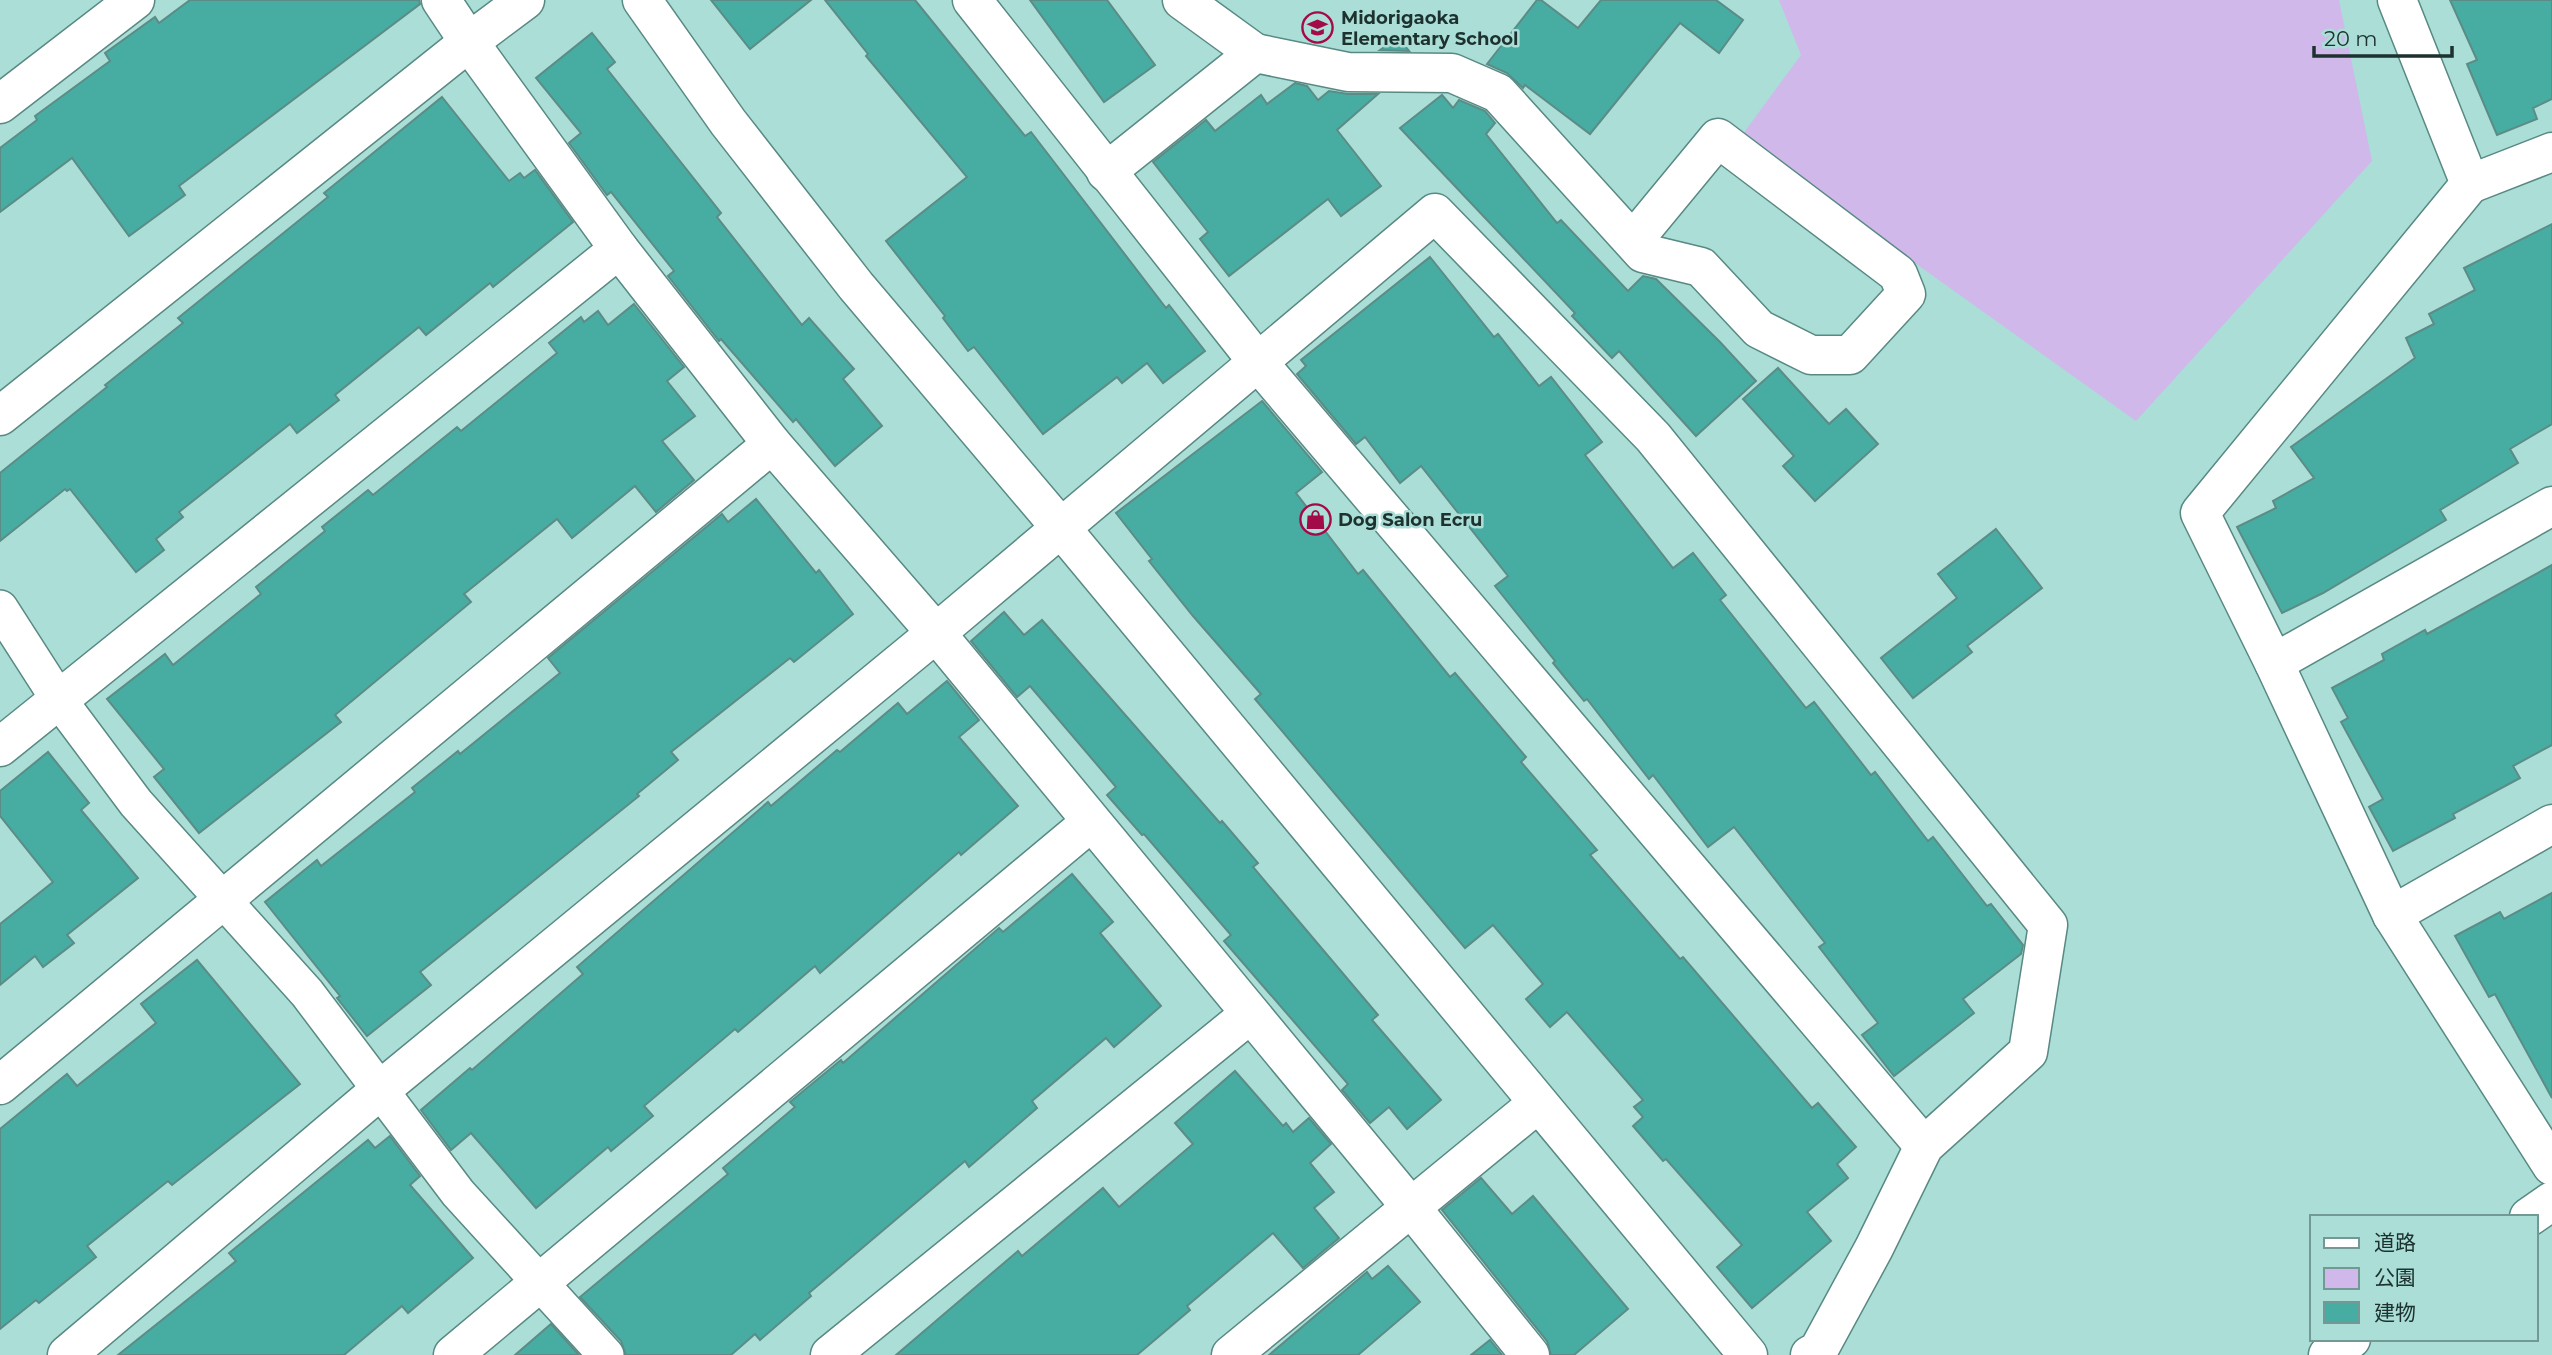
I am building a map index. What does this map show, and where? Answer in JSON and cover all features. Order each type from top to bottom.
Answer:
[{"type":"street","points":[[0,104],[135,0]]},
{"type":"street","points":[[441,0],[619,249],[772,443],[936,633],[1530,1355]]},
{"type":"street","points":[[0,416],[525,0]]},
{"type":"street","points":[[642,0],[728,122],[856,286],[1748,1355]]},
{"type":"street","points":[[972,0],[1257,361],[1924,1146]]},
{"type":"street","points":[[1182,0],[1255,52],[1348,72],[1452,74],[1498,93],[1643,253],[1701,267],[1759,329],[1811,355],[1850,355],[1906,294],[1898,274],[1718,138],[1633,241]]},
{"type":"street","points":[[2397,0],[2470,184]]},
{"type":"street","points":[[1106,172],[1255,52]]},
{"type":"street","points":[[2552,152],[2470,184],[2200,513],[2274,663],[2392,915],[2552,1166]]},
{"type":"street","points":[[67,1355],[379,1091],[936,633],[1435,213],[1653,437],[2048,925],[2028,1052],[1924,1146],[1831,1328],[1818,1351],[1810,1355]]},
{"type":"street","points":[[0,747],[619,249]]},
{"type":"street","points":[[0,1085],[772,443]]},
{"type":"street","points":[[2274,663],[2552,506]]},
{"type":"street","points":[[0,608],[58,700],[136,803],[307,993],[458,1193],[606,1355]]},
{"type":"street","points":[[453,1355],[1091,822]]},
{"type":"street","points":[[2392,915],[2552,824]]},
{"type":"street","points":[[830,1355],[1250,1014]]},
{"type":"street","points":[[1231,1355],[1537,1104]]},
{"type":"street","points":[[2532,1215],[2552,1201]]},
{"type":"street","points":[[2328,1355],[2348,1341]]},
{"type":"green space","points":[[1779,0],[2339,0],[2372,161],[2136,421],[1740,138],[1801,55]]},
{"type":"building","points":[[190,0],[419,0],[420,4],[179,186],[185,195],[129,236],[72,158],[0,212],[0,148],[37,120],[35,116],[110,61],[105,53],[155,17],[159,23]]},
{"type":"building","points":[[711,0],[811,0],[750,49]]},
{"type":"building","points":[[825,0],[915,0],[1025,136],[1031,132],[1166,308],[1169,305],[1205,351],[1163,383],[1147,363],[1122,383],[1117,377],[1043,434],[974,347],[968,351],[943,318],[945,316],[886,241],[967,177],[866,56],[868,54]]},
{"type":"building","points":[[1030,0],[1107,0],[1155,65],[1104,102]]},
{"type":"building","points":[[1537,0],[1541,0],[1578,28],[1601,0],[1716,0],[1743,20],[1719,53],[1680,23],[1590,134],[1525,85],[1523,88],[1507,73],[1487,64]]},
{"type":"building","points":[[2450,0],[2552,0],[2552,99],[2533,108],[2537,119],[2497,135],[2467,64],[2477,60]]},
{"type":"building","points":[[592,33],[615,62],[607,69],[721,213],[717,217],[802,325],[809,318],[854,369],[843,379],[882,426],[835,466],[796,419],[793,422],[721,339],[719,341],[668,276],[674,271],[611,192],[607,195],[569,143],[581,133],[536,78]]},
{"type":"building","points":[[1398,37],[1409,51],[1380,50]]},
{"type":"building","points":[[1295,83],[1307,86],[1318,100],[1329,91],[1378,94],[1337,130],[1381,186],[1341,216],[1328,199],[1229,276],[1200,239],[1208,232],[1153,162],[1206,120],[1215,131],[1261,95],[1267,104]]},
{"type":"building","points":[[1442,95],[1453,108],[1459,100],[1485,111],[1495,123],[1486,134],[1557,223],[1561,220],[1628,291],[1643,276],[1656,279],[1756,381],[1696,436],[1619,351],[1612,358],[1572,316],[1575,313],[1400,128]]},
{"type":"building","points":[[442,97],[509,181],[520,173],[524,178],[535,170],[573,222],[493,287],[490,283],[426,335],[419,327],[335,395],[339,400],[297,433],[290,424],[179,512],[183,517],[156,539],[164,550],[136,572],[70,489],[65,489],[0,541],[0,473],[183,323],[178,318],[328,197],[324,193]]},
{"type":"building","points":[[2552,224],[2552,424],[2510,449],[2518,463],[2440,510],[2446,520],[2323,593],[2282,613],[2237,527],[2276,508],[2273,501],[2314,478],[2291,447],[2415,358],[2406,338],[2434,324],[2429,314],[2475,290],[2464,268]]},
{"type":"building","points":[[1430,257],[1494,337],[1498,334],[1539,386],[1551,377],[1602,442],[1585,455],[1673,568],[1693,553],[1726,595],[1720,600],[1806,708],[1814,702],[1871,775],[1875,772],[1928,841],[1933,837],[1987,906],[1991,904],[2023,945],[2021,954],[1963,999],[1974,1013],[1894,1076],[1862,1035],[1878,1023],[1819,947],[1825,943],[1734,827],[1708,847],[1653,775],[1649,779],[1587,699],[1584,701],[1553,663],[1555,661],[1495,586],[1508,576],[1421,466],[1400,483],[1365,437],[1356,444],[1297,374],[1306,366],[1301,360]]},
{"type":"building","points":[[634,304],[684,367],[667,381],[695,416],[662,441],[694,480],[656,512],[635,486],[572,538],[557,519],[464,594],[471,602],[335,715],[341,722],[199,833],[154,777],[164,769],[107,699],[165,654],[173,665],[261,594],[256,587],[325,531],[322,527],[368,490],[373,495],[457,427],[461,431],[557,353],[549,343],[581,317],[584,322],[598,311],[608,325]]},
{"type":"building","points":[[1778,368],[1829,424],[1846,409],[1878,444],[1815,501],[1783,466],[1794,456],[1743,399]]},
{"type":"building","points":[[1262,401],[1322,472],[1296,493],[1358,574],[1363,570],[1450,677],[1455,673],[1526,757],[1521,762],[1597,850],[1590,855],[1680,959],[1683,957],[1812,1108],[1818,1103],[1856,1147],[1837,1164],[1848,1178],[1807,1212],[1831,1241],[1752,1308],[1717,1267],[1742,1245],[1633,1126],[1643,1117],[1634,1107],[1643,1100],[1567,1012],[1550,1027],[1526,999],[1543,984],[1493,925],[1465,948],[1255,699],[1261,694],[1193,616],[1149,561],[1152,559],[1116,513]]},
{"type":"building","points":[[756,499],[816,573],[819,570],[853,614],[794,662],[790,658],[671,752],[678,760],[637,794],[639,796],[420,972],[431,985],[367,1036],[337,998],[340,996],[265,902],[317,860],[321,866],[415,792],[412,788],[458,751],[460,754],[560,673],[548,658],[722,514],[728,522]]},
{"type":"building","points":[[1996,529],[2042,588],[1967,646],[1972,652],[1913,698],[1881,658],[1957,598],[1938,574]]},
{"type":"building","points":[[2552,565],[2552,745],[2513,766],[2520,778],[2453,814],[2455,818],[2393,851],[2369,807],[2383,799],[2341,722],[2348,718],[2332,688],[2384,660],[2382,654],[2425,630],[2427,634]]},
{"type":"building","points":[[1004,612],[1024,635],[1042,620],[1258,863],[1253,867],[1378,1015],[1372,1020],[1441,1100],[1407,1129],[1389,1107],[1370,1123],[1342,1090],[1348,1084],[1224,941],[1231,935],[1107,795],[1116,787],[1030,686],[1017,697],[971,641]]},
{"type":"building","points":[[947,681],[979,720],[959,737],[1018,806],[961,855],[959,852],[820,973],[815,966],[738,1032],[735,1029],[644,1106],[653,1116],[611,1151],[608,1147],[536,1208],[471,1133],[451,1150],[421,1110],[470,1068],[472,1070],[583,974],[577,967],[768,802],[771,806],[898,703],[907,714]]},
{"type":"building","points":[[48,752],[89,803],[81,810],[138,878],[67,935],[74,943],[43,967],[35,956],[0,985],[0,924],[53,882],[0,816],[0,791]]},
{"type":"building","points":[[1072,874],[1113,922],[1100,933],[1161,1006],[1114,1047],[1106,1038],[1032,1101],[1037,1108],[969,1167],[965,1161],[809,1293],[811,1296],[760,1340],[755,1334],[731,1355],[626,1355],[621,1341],[580,1297],[728,1174],[723,1168],[795,1107],[790,1102],[841,1060],[843,1063],[999,928],[1003,932]]},
{"type":"building","points":[[2552,893],[2552,1098],[2495,994],[2489,997],[2455,936],[2500,912],[2504,919]]},
{"type":"building","points":[[197,960],[300,1084],[172,1185],[168,1181],[87,1246],[96,1257],[39,1303],[36,1300],[0,1329],[0,1129],[67,1074],[77,1086],[156,1023],[141,1004]]},
{"type":"building","points":[[1235,1071],[1283,1126],[1286,1123],[1293,1132],[1309,1118],[1331,1144],[1310,1163],[1334,1192],[1314,1208],[1339,1238],[1303,1268],[1273,1233],[1187,1306],[1190,1310],[1137,1355],[896,1355],[1018,1251],[1022,1256],[1103,1188],[1119,1207],[1193,1144],[1175,1123]]},
{"type":"building","points":[[390,1136],[420,1176],[410,1185],[473,1258],[408,1313],[402,1306],[344,1355],[118,1355],[236,1261],[229,1253],[368,1140],[375,1148]]},
{"type":"building","points":[[1481,1178],[1512,1214],[1533,1196],[1628,1309],[1574,1355],[1551,1355],[1547,1341],[1442,1210]]},
{"type":"building","points":[[1388,1266],[1420,1302],[1358,1355],[1269,1355],[1367,1272],[1372,1279]]},
{"type":"building","points":[[551,1324],[579,1355],[515,1355]]},
{"type":"building","points":[[1490,1340],[1502,1355],[1471,1355]]},
{"type":"place","name":"Midorigaoka Elementary School","points":[[1318,28]]},
{"type":"place","name":"Dog Salon Ecru","points":[[1315,520]]}]
